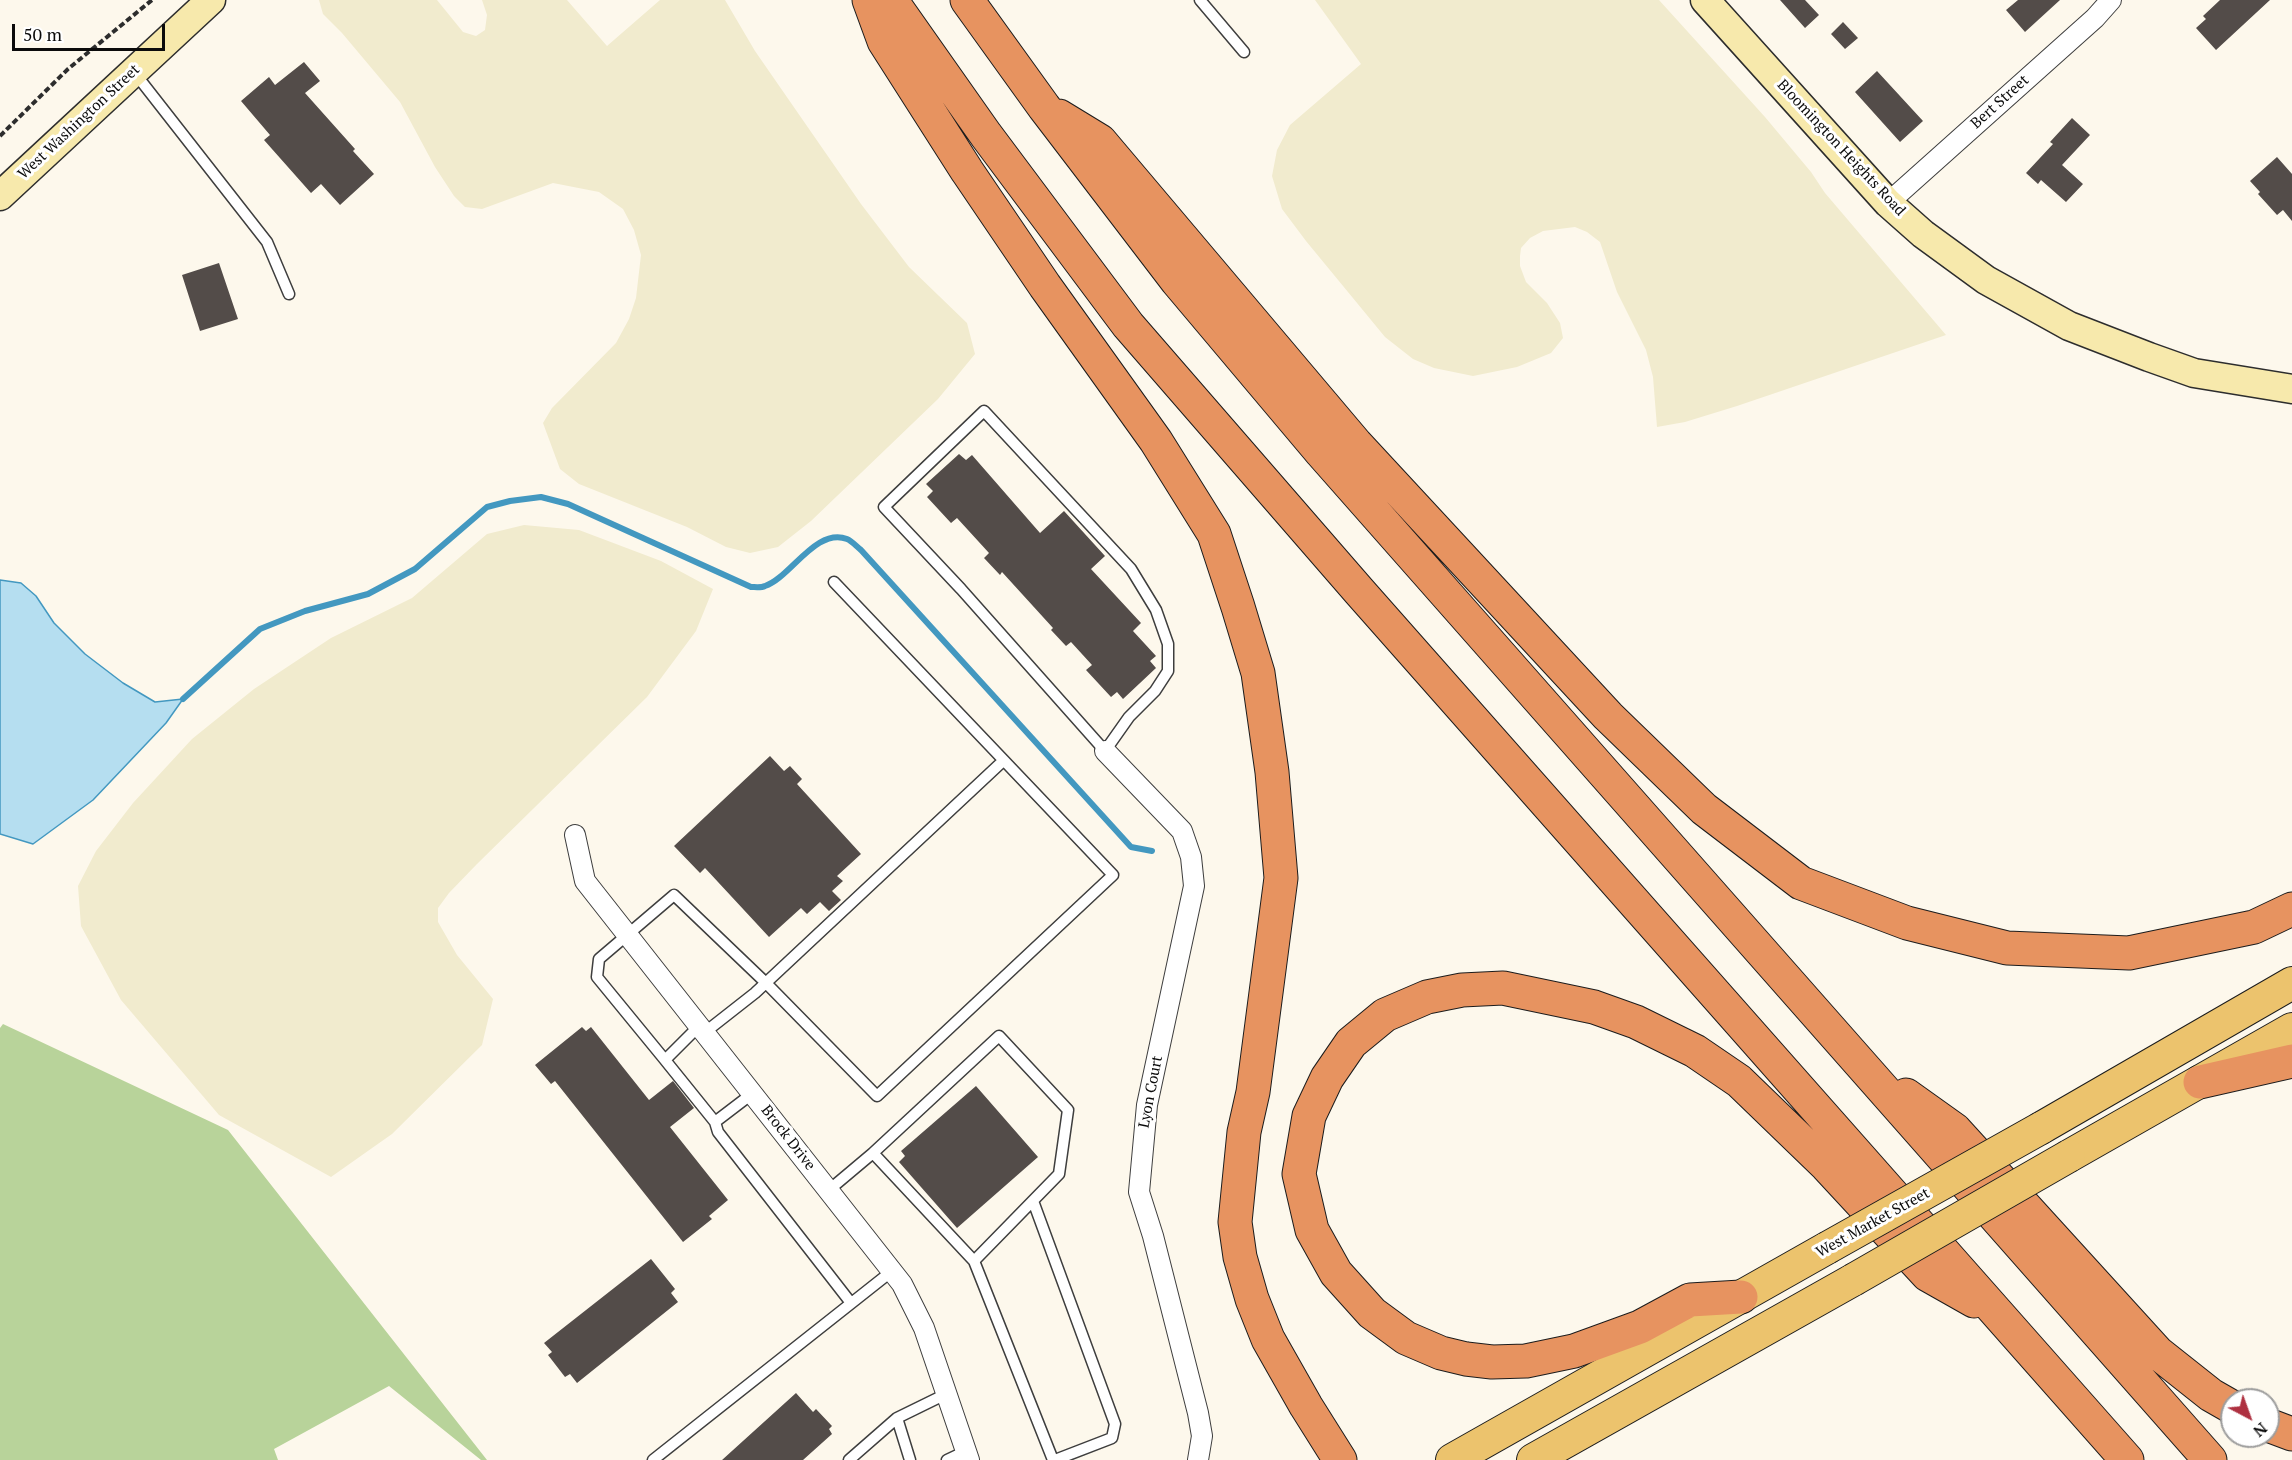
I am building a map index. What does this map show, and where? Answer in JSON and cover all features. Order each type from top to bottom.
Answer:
[{"type":"highway","points":[[870,0],[884,41],[967,171],[1045,286],[1156,441],[1214,534],[1238,607],[1258,673],[1272,772],[1281,878],[1253,1092],[1244,1132],[1235,1222],[1240,1257],[1252,1299],[1268,1339],[1340,1460]]},
{"type":"highway","points":[[891,0],[986,135],[1128,325],[1359,591],[2127,1460]]},
{"type":"highway","points":[[967,0],[1044,107],[1177,281],[1321,452],[2210,1460]]},
{"type":"highway","points":[[1044,107],[1100,141],[1356,444],[1608,716],[1704,809],[1801,883],[1907,923],[2007,948],[2129,953],[2253,927],[2292,909]]},
{"type":"highway","points":[[1741,1297],[1690,1300],[1640,1327],[1585,1347],[1526,1361],[1492,1362],[1466,1359],[1442,1353],[1406,1338],[1372,1313],[1336,1274],[1312,1230],[1299,1174],[1309,1116],[1327,1078],[1351,1042],[1385,1015],[1427,997],[1462,990],[1503,988],[1594,1007],[1636,1022],[1695,1051],[1739,1080],[1827,1166],[1928,1275],[1997,1314]]},
{"type":"highway","points":[[1859,1060],[1955,1130],[2158,1353],[2220,1400]]},
{"type":"highway","points":[[2199,1082],[2292,1061]]},
{"type":"highway","points":[[1306,1406],[1315,1460]]},
{"type":"main road","name":"West Washington Street","points":[[0,196],[211,0]]},
{"type":"main road","name":"Bloomington Heights Road","points":[[1705,0],[1888,202],[1923,234],[1986,280],[2069,326],[2149,357],[2194,373],[2292,389]]},
{"type":"main road","name":"West Market Street","points":[[1452,1460],[2041,1128],[2292,983]]},
{"type":"main road","points":[[1533,1460],[2292,1029]]},
{"type":"street","name":"Bert Street","points":[[1888,202],[2095,18],[2111,0]]},
{"type":"street","name":"Lyon Court","points":[[1105,751],[1182,831],[1191,857],[1194,886],[1147,1105],[1139,1192],[1153,1236],[1198,1413],[1202,1436],[1198,1460]]},
{"type":"street","name":"Brock Drive","points":[[575,835],[585,881],[902,1284],[924,1328],[968,1456]]},
{"type":"lane","points":[[1200,0],[1244,52]]},
{"type":"lane","points":[[134,71],[267,242],[289,294]]},
{"type":"lane","points":[[984,411],[1131,569],[1156,610],[1168,644],[1168,671],[1155,691],[1129,717],[1105,751],[961,589],[884,507],[984,411]]},
{"type":"lane","points":[[834,582],[1113,875],[877,1096],[766,983],[674,895],[599,959],[597,977],[715,1122],[718,1132],[851,1303]]},
{"type":"lane","points":[[665,1060],[702,1029],[766,983],[1003,761]]},
{"type":"lane","points":[[829,1191],[999,1036],[1068,1110],[1059,1174],[974,1261]]},
{"type":"lane","points":[[715,1122],[753,1093]]},
{"type":"lane","points":[[873,1153],[974,1261],[1054,1460],[1112,1438],[1115,1424],[1033,1201]]},
{"type":"lane","points":[[653,1460],[892,1271]]},
{"type":"lane","points":[[849,1460],[897,1418],[946,1394]]},
{"type":"lane","points":[[897,1418],[909,1460]]},
{"type":"lane","points":[[947,1460],[968,1456]]},
{"type":"path","points":[[0,136],[68,69],[152,0]]},
{"type":"shaded area","points":[[319,0],[437,0],[463,32],[476,36],[485,30],[487,15],[482,0],[567,0],[607,46],[660,0],[725,0],[755,51],[861,204],[909,267],[967,323],[975,354],[938,399],[811,521],[778,547],[750,553],[726,547],[687,527],[579,484],[560,469],[543,423],[552,408],[616,343],[629,319],[636,298],[641,255],[634,230],[623,209],[599,192],[553,183],[482,209],[465,207],[454,196],[435,167],[400,102],[323,14]]},
{"type":"shaded area","points":[[1315,0],[1659,0],[1765,117],[1811,172],[1825,193],[1946,335],[1737,406],[1685,422],[1657,427],[1653,377],[1646,350],[1617,292],[1600,242],[1587,232],[1575,227],[1543,231],[1530,238],[1521,248],[1520,266],[1526,282],[1547,303],[1560,323],[1563,338],[1551,353],[1517,367],[1473,376],[1434,368],[1413,359],[1385,337],[1306,241],[1282,209],[1272,176],[1277,150],[1290,125],[1361,64]]},
{"type":"shaded area","points":[[524,525],[579,530],[661,561],[713,589],[696,631],[647,697],[477,864],[438,908],[438,922],[457,955],[493,999],[482,1045],[392,1134],[331,1177],[219,1115],[121,1000],[81,926],[78,886],[96,851],[133,803],[192,739],[254,689],[331,638],[412,598],[487,534]]},
{"type":"green space","points":[[3,1024],[228,1130],[487,1460],[481,1460],[389,1386],[274,1449],[278,1460],[0,1460],[0,1028]]},
{"type":"water","points":[[0,580],[21,583],[36,596],[54,623],[85,654],[123,683],[155,702],[183,699],[166,723],[93,800],[33,844],[0,834]]},
{"type":"building","points":[[1780,0],[1805,0],[1819,15],[1805,28]]},
{"type":"building","points":[[2018,0],[2060,0],[2025,32],[2006,10]]},
{"type":"building","points":[[2220,0],[2270,0],[2216,50],[2196,28],[2206,19],[2203,16]]},
{"type":"building","points":[[1843,22],[1858,38],[1845,49],[1831,34]]},
{"type":"building","points":[[304,62],[320,81],[305,93],[374,174],[340,205],[321,184],[311,193],[264,140],[270,135],[241,101],[269,77],[275,85]]},
{"type":"building","points":[[1877,71],[1923,121],[1900,142],[1855,92]]},
{"type":"building","points":[[2072,118],[2090,135],[2062,165],[2083,184],[2066,202],[2041,180],[2038,184],[2026,173],[2053,144],[2050,142]]},
{"type":"building","points":[[2277,157],[2292,174],[2292,221],[2283,210],[2277,215],[2258,194],[2260,192],[2250,181]]},
{"type":"building","points":[[219,263],[238,319],[200,331],[182,275]]},
{"type":"building","points":[[959,454],[966,460],[972,455],[1040,533],[1064,511],[1105,556],[1091,569],[1141,623],[1133,631],[1156,656],[1150,661],[1156,668],[1123,699],[1117,692],[1111,697],[1086,670],[1092,665],[1071,642],[1066,646],[1051,630],[1053,628],[1002,572],[1000,575],[984,558],[989,553],[957,518],[951,523],[927,497],[933,491],[926,484]]},
{"type":"building","points":[[770,756],[784,771],[790,766],[802,779],[797,784],[861,854],[837,876],[843,881],[832,891],[841,900],[829,911],[820,902],[807,914],[801,908],[769,937],[705,868],[700,873],[674,846]]},
{"type":"building","points":[[582,1027],[586,1031],[591,1027],[649,1100],[673,1081],[694,1108],[670,1127],[728,1200],[709,1216],[712,1219],[683,1242],[555,1081],[551,1084],[535,1065]]},
{"type":"building","points":[[976,1086],[1038,1157],[957,1228],[899,1162],[905,1156],[901,1151]]},
{"type":"building","points":[[651,1259],[675,1289],[671,1293],[678,1302],[577,1383],[570,1374],[565,1377],[548,1355],[552,1352],[544,1343]]},
{"type":"building","points":[[796,1393],[813,1412],[816,1409],[832,1426],[829,1429],[832,1434],[803,1460],[722,1460]]},
{"type":"waterway","points":[[183,699],[260,629],[305,611],[368,594],[415,569],[487,507],[510,501],[541,497],[568,504],[751,587],[763,587],[774,581],[814,546],[836,537],[847,539],[861,550],[1131,847],[1152,851]]}]
